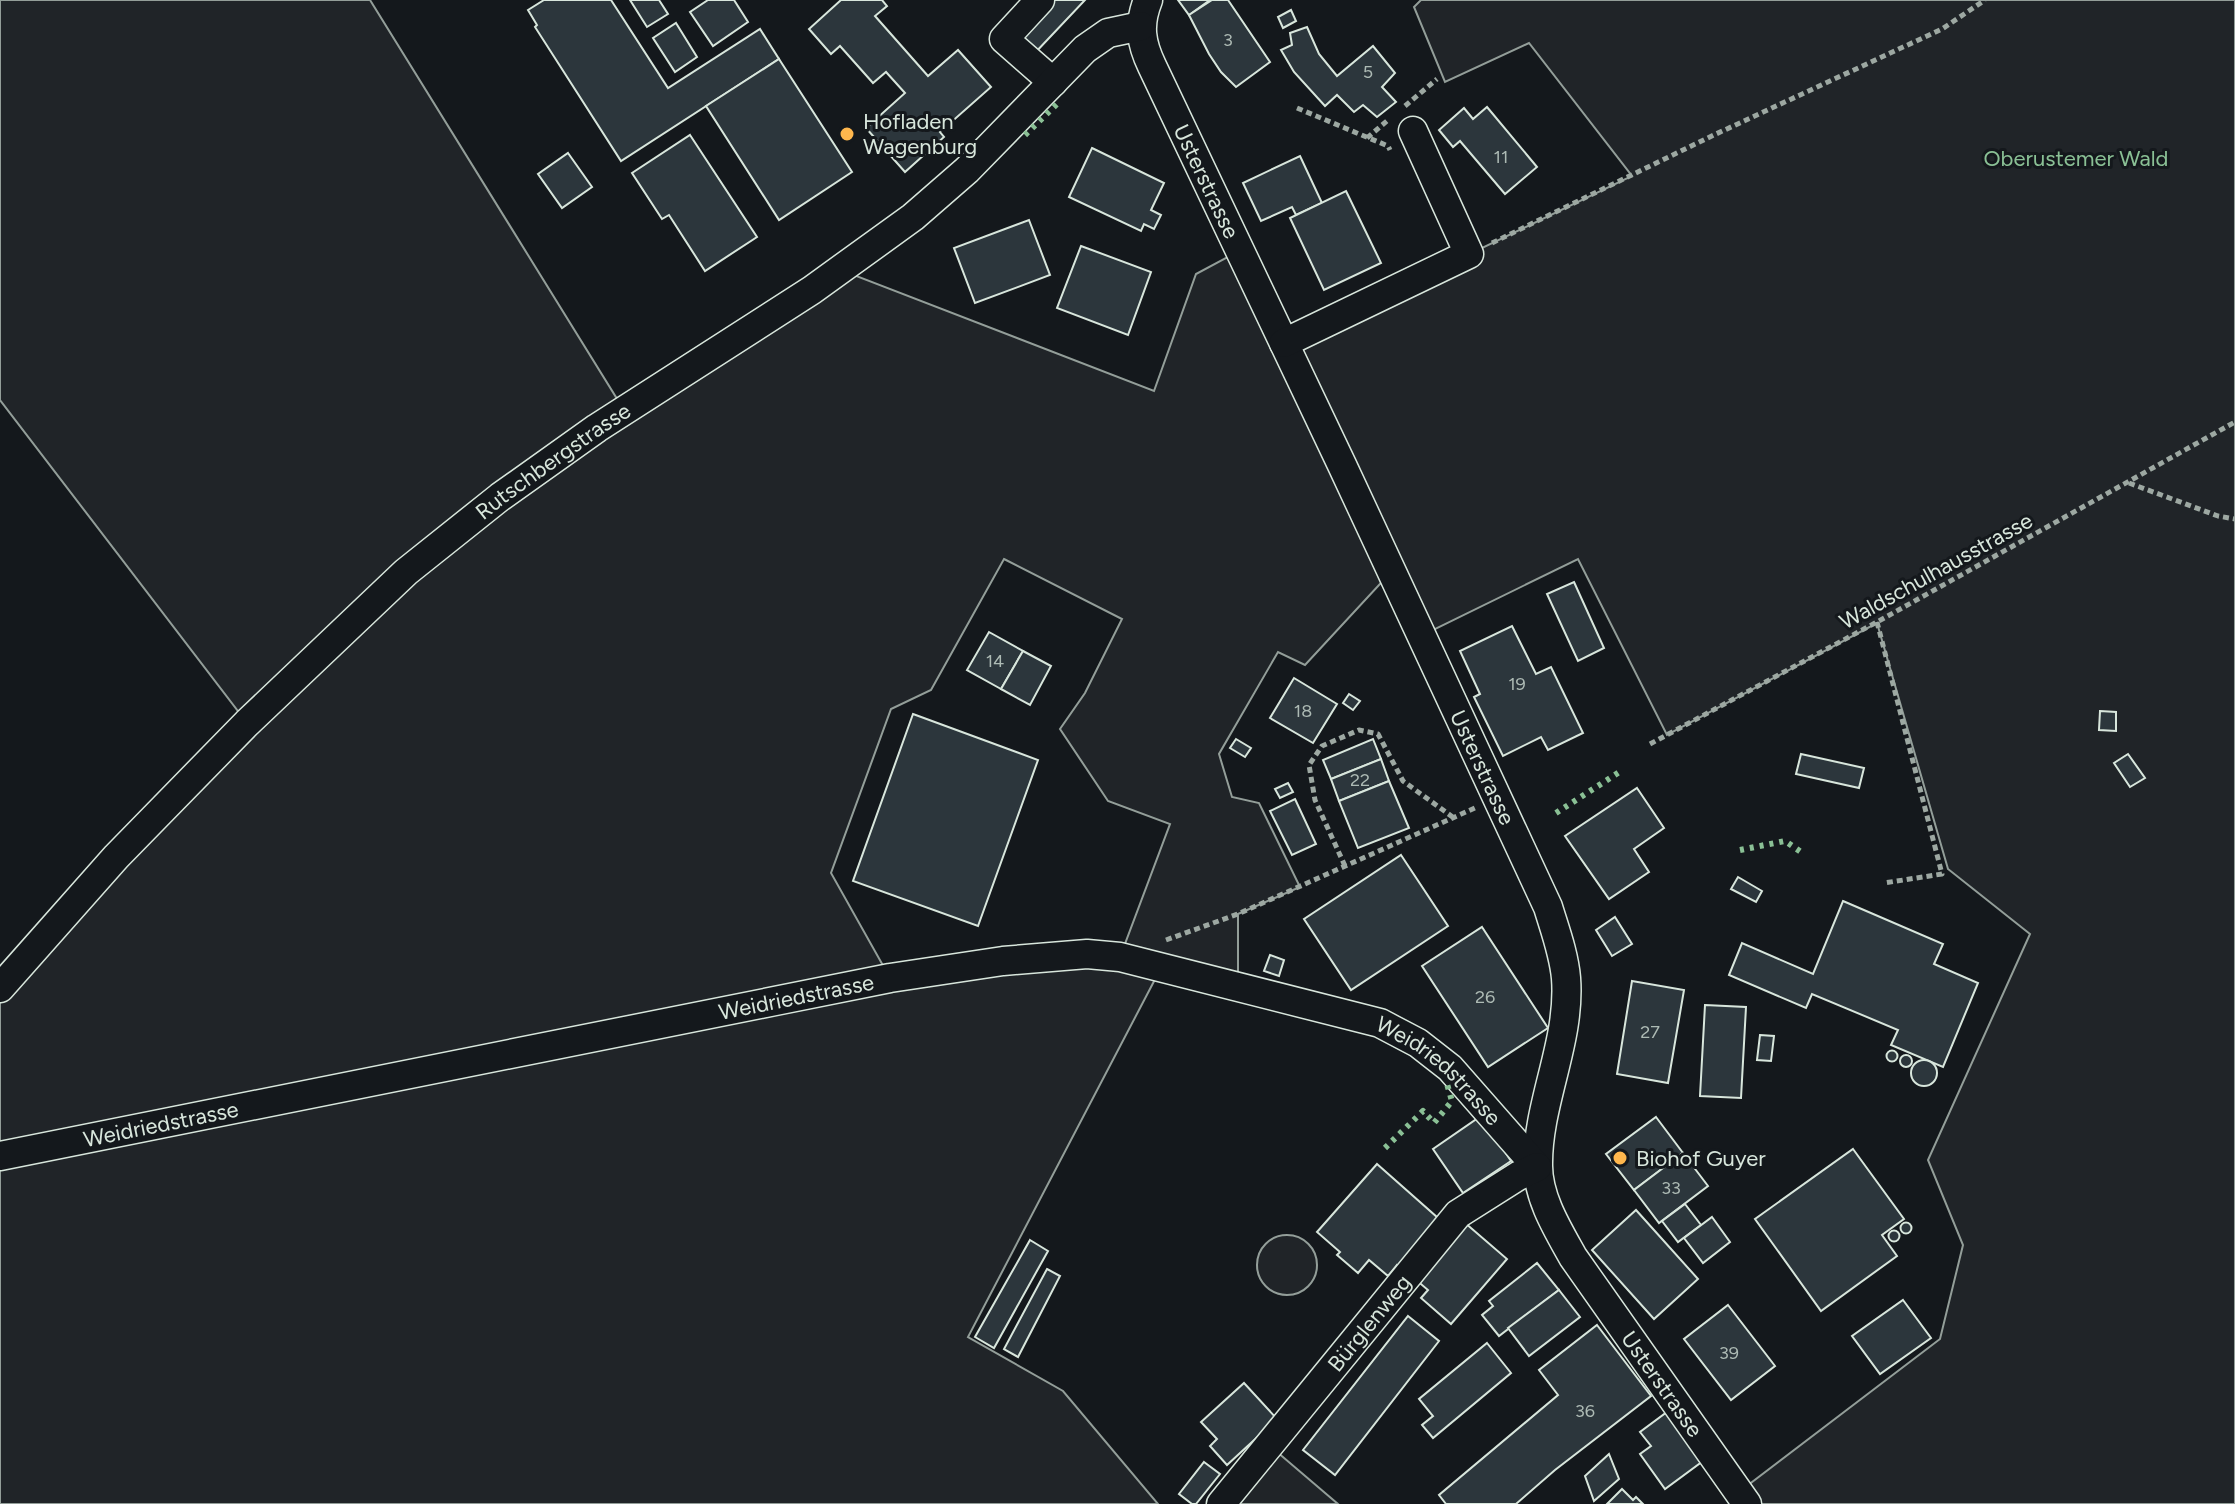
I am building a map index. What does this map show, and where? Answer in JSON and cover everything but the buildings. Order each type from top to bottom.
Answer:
[{"type":"street","points":[[1040,0],[1004,39],[1053,82]]},
{"type":"street","name":"Rutschbergstrasse","points":[[0,988],[116,857],[247,723],[406,572],[500,497],[597,428],[812,290],[913,217],[967,170],[1085,49],[1144,13]]},
{"type":"street","name":"Usterstrasse","points":[[1144,13],[1142,40],[1152,66],[1548,907],[1560,944],[1566,979],[1565,1014],[1537,1167],[1548,1206],[1573,1257],[1747,1504]]},
{"type":"street","points":[[1284,343],[1469,254],[1413,131]]},
{"type":"street","name":"Weidriedstrasse","points":[[0,1156],[890,978],[1003,961],[1087,954],[1162,966],[1380,1023],[1418,1043],[1450,1068],[1537,1167]]},
{"type":"street","name":"Bürglenweg","points":[[1221,1504],[1458,1214],[1537,1167]]},
{"type":"path","points":[[1469,254],[1942,29],[1985,0]]},
{"type":"path","points":[[1297,108],[1388,146],[1396,159]]},
{"type":"path","name":"Waldschulhausstrasse","points":[[1650,744],[1877,622],[2235,422]]},
{"type":"path","points":[[2128,483],[2218,516],[2235,519]]},
{"type":"path","points":[[1877,622],[1942,874],[1884,883]]},
{"type":"path","points":[[1345,866],[1315,800],[1309,765],[1322,746],[1359,730],[1378,734],[1403,781],[1454,818]]},
{"type":"path","points":[[1164,941],[1238,914],[1497,798]]},
{"type":"green space","name":"Oberustemer Wald","points":[[0,0],[370,0],[624,410],[841,270],[1154,391],[1196,274],[1239,251],[1284,343],[1632,176],[1529,43],[1445,82],[1414,7],[1421,0],[2235,0],[2235,1504],[1747,1504],[1739,1492],[1940,1339],[1963,1245],[1928,1160],[2030,934],[1948,869],[1877,623],[1667,735],[1578,559],[1421,636],[1391,572],[1305,665],[1278,652],[1219,754],[1232,797],[1259,803],[1300,887],[1238,914],[1238,986],[1162,966],[968,1337],[1063,1391],[1158,1504],[0,1504],[0,988],[247,723],[0,400]],"holes":[[[1004,559],[1122,619],[1085,693],[1060,729],[1108,801],[1170,824],[1120,957],[890,978],[831,873],[891,709],[931,690]]]},
{"type":"green space","points":[[1287,1235],[1299,1237],[1308,1244],[1315,1253],[1315,1277],[1308,1286],[1299,1293],[1287,1295],[1275,1293],[1266,1286],[1259,1277],[1257,1265],[1259,1253],[1266,1244],[1275,1237]]},
{"type":"green space","points":[[1270,1446],[1338,1504],[1221,1504]]},
{"type":"hedge","points":[[1025,135],[1059,102]]},
{"type":"hedge","points":[[1556,813],[1621,771]]},
{"type":"hedge","points":[[1740,850],[1785,841],[1804,854]]},
{"type":"hedge","points":[[1385,1148],[1423,1111],[1434,1123],[1452,1101],[1447,1084]]},
{"type":"place","name":"Hofladen Wagenburg","points":[[847,134]]},
{"type":"place","name":"Biohof Guyer","points":[[1620,1158]]}]
